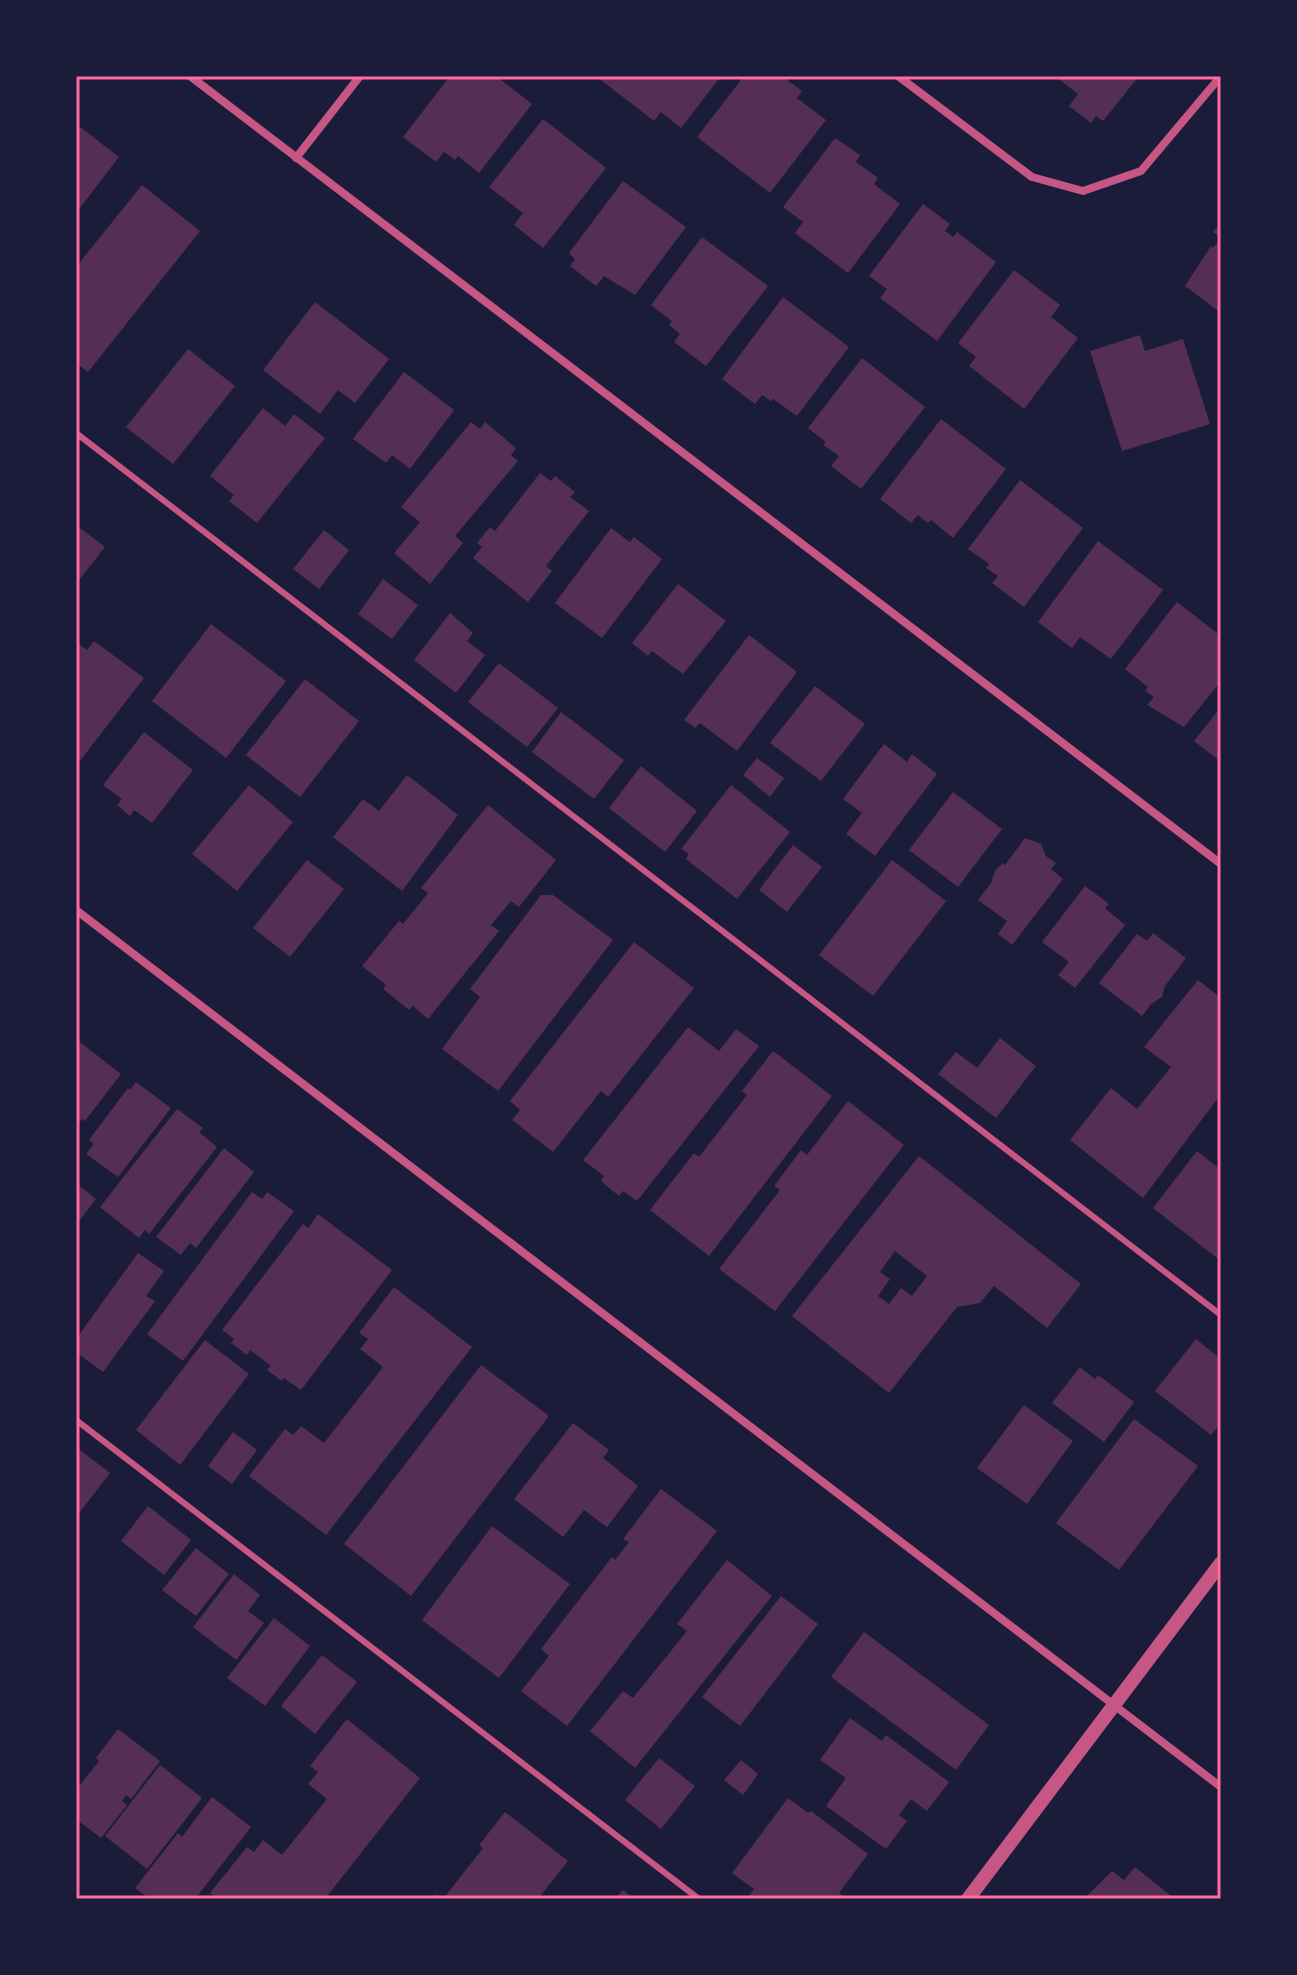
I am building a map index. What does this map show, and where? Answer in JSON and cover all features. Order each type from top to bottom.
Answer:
[{"type":"street","points":[[190,76],[1221,864]]},
{"type":"street","points":[[296,158],[360,76]]},
{"type":"street","points":[[898,76],[1032,177],[1083,191],[1141,171],[1221,76]]},
{"type":"street","points":[[76,910],[1221,1787]]},
{"type":"street","points":[[968,1899],[1221,1563]]},
{"type":"lane","points":[[76,433],[1221,1315]]},
{"type":"lane","points":[[76,1420],[699,1899]]},
{"type":"building","points":[[450,76],[496,76],[532,104],[479,173],[458,156],[455,160],[444,152],[436,162],[403,137]]},
{"type":"building","points":[[604,76],[721,76],[681,128],[661,112],[654,121],[601,80]]},
{"type":"building","points":[[744,76],[782,76],[802,91],[797,98],[826,120],[770,193],[697,137]]},
{"type":"building","points":[[1055,76],[1139,76],[1103,121],[1096,116],[1091,123],[1069,106],[1078,94]]},
{"type":"building","points":[[543,119],[606,168],[543,248],[514,225],[523,213],[489,187]]},
{"type":"building","points":[[80,127],[119,157],[76,213],[76,133]]},
{"type":"building","points":[[835,138],[860,155],[856,162],[878,178],[874,184],[900,204],[848,273],[795,233],[803,222],[783,207]]},
{"type":"building","points":[[623,181],[686,227],[635,295],[604,276],[596,286],[570,266],[575,259],[569,253]]},
{"type":"building","points":[[142,185],[200,231],[88,372],[76,363],[76,267]]},
{"type":"building","points":[[923,204],[950,224],[945,231],[953,237],[957,232],[996,262],[937,341],[880,298],[887,289],[869,276]]},
{"type":"building","points":[[1221,222],[1221,238],[1213,232]]},
{"type":"building","points":[[702,237],[768,286],[706,366],[674,342],[680,334],[669,325],[672,321],[651,305]]},
{"type":"building","points":[[1221,238],[1221,313],[1185,286],[1211,246],[1213,248]]},
{"type":"building","points":[[1014,270],[1060,305],[1051,317],[1078,338],[1024,409],[969,366],[976,357],[958,343]]},
{"type":"building","points":[[783,297],[849,347],[797,416],[762,395],[755,404],[722,379]]},
{"type":"building","points":[[315,302],[389,359],[355,403],[338,390],[320,414],[263,370]]},
{"type":"building","points":[[1140,335],[1145,351],[1183,339],[1210,424],[1122,451],[1090,351]]},
{"type":"building","points":[[188,349],[235,386],[173,464],[126,427]]},
{"type":"building","points":[[862,358],[925,407],[861,489],[831,466],[839,456],[823,445],[826,442],[808,428]]},
{"type":"building","points":[[404,372],[454,410],[410,469],[392,455],[386,463],[353,439]]},
{"type":"building","points":[[263,408],[285,426],[294,414],[325,438],[257,523],[229,501],[234,495],[210,476]]},
{"type":"building","points":[[941,419],[1006,469],[953,538],[931,520],[928,523],[918,515],[911,523],[880,499]]},
{"type":"building","points":[[471,422],[480,429],[485,422],[516,448],[511,455],[518,461],[455,536],[463,543],[430,584],[394,553],[420,522],[401,507]]},
{"type":"building","points":[[540,473],[551,481],[555,476],[575,492],[570,497],[589,511],[546,566],[552,571],[528,602],[473,558],[482,547],[477,543],[490,527],[495,531]]},
{"type":"building","points":[[1020,480],[1083,528],[1024,607],[992,583],[998,576],[986,568],[989,564],[968,549]]},
{"type":"building","points":[[76,525],[105,547],[76,584]]},
{"type":"building","points":[[611,528],[630,542],[634,537],[662,559],[602,638],[555,603]]},
{"type":"building","points":[[324,530],[349,550],[319,589],[293,569]]},
{"type":"building","points":[[1098,541],[1163,590],[1111,659],[1080,637],[1072,648],[1038,622]]},
{"type":"building","points":[[383,579],[418,605],[392,639],[358,614]]},
{"type":"building","points":[[678,584],[726,621],[683,674],[652,651],[648,656],[632,643]]},
{"type":"building","points":[[1177,602],[1221,636],[1221,681],[1184,727],[1147,705],[1154,697],[1145,691],[1148,687],[1125,669]]},
{"type":"building","points":[[450,613],[473,633],[467,641],[485,655],[456,693],[414,660]]},
{"type":"building","points":[[211,624],[286,681],[226,758],[152,701]]},
{"type":"building","points":[[749,635],[797,672],[737,751],[700,723],[695,728],[684,720]]},
{"type":"building","points":[[94,641],[144,678],[76,766],[76,642],[87,650]]},
{"type":"building","points":[[499,663],[558,708],[527,747],[468,702]]},
{"type":"building","points":[[305,679],[359,721],[300,797],[246,755]]},
{"type":"building","points":[[815,686],[865,724],[821,781],[770,743]]},
{"type":"building","points":[[1221,707],[1221,762],[1194,741]]},
{"type":"building","points":[[561,712],[624,760],[594,799],[532,752]]},
{"type":"building","points":[[144,732],[193,770],[152,823],[134,810],[130,816],[117,805],[122,799],[103,785]]},
{"type":"building","points":[[884,744],[907,762],[912,754],[937,774],[875,856],[846,834],[862,813],[843,799]]},
{"type":"building","points":[[757,758],[784,778],[770,797],[743,775]]},
{"type":"building","points":[[641,766],[697,811],[665,852],[609,808]]},
{"type":"building","points":[[407,775],[458,815],[402,891],[333,837],[363,799],[379,811]]},
{"type":"building","points":[[249,785],[293,822],[237,891],[192,854]]},
{"type":"building","points":[[731,785],[790,832],[737,899],[686,859],[689,854],[681,849]]},
{"type":"building","points":[[953,792],[1002,829],[958,887],[909,850]]},
{"type":"building","points":[[488,805],[556,860],[519,907],[511,901],[491,925],[499,931],[428,1019],[413,1006],[409,1010],[383,989],[386,985],[362,966],[399,921],[403,924],[428,893],[421,888]]},
{"type":"building","points":[[1025,838],[1041,844],[1046,856],[1056,863],[1051,869],[1063,879],[1012,945],[998,934],[1007,921],[978,900],[991,883],[995,871],[1003,863],[1005,865]]},
{"type":"building","points":[[793,845],[822,867],[787,912],[759,890]]},
{"type":"building","points":[[307,860],[344,889],[290,957],[253,928]]},
{"type":"building","points":[[892,860],[946,901],[873,996],[819,955]]},
{"type":"building","points":[[1085,886],[1109,904],[1105,908],[1125,925],[1075,988],[1058,975],[1069,962],[1042,942]]},
{"type":"building","points":[[541,895],[553,895],[613,940],[498,1091],[442,1049],[480,997],[470,989]]},
{"type":"building","points":[[1153,933],[1186,958],[1165,986],[1162,997],[1151,1004],[1142,1016],[1099,983],[1137,934],[1147,941]]},
{"type":"building","points":[[634,942],[694,988],[608,1097],[601,1091],[553,1152],[512,1120],[520,1110],[510,1101]]},
{"type":"building","points":[[1198,980],[1221,998],[1221,1094],[1143,1198],[1070,1140],[1111,1088],[1137,1109],[1171,1067],[1144,1047]]},
{"type":"building","points":[[688,1027],[719,1051],[736,1029],[759,1046],[637,1201],[623,1191],[619,1196],[601,1181],[604,1176],[583,1160]]},
{"type":"building","points":[[1000,1038],[1036,1066],[996,1118],[938,1074],[956,1052],[977,1068]]},
{"type":"building","points":[[76,1039],[121,1074],[85,1121],[82,1119],[76,1127]]},
{"type":"building","points":[[773,1051],[832,1096],[709,1256],[650,1210],[694,1153],[699,1157],[747,1095],[742,1091]]},
{"type":"building","points":[[136,1082],[171,1108],[118,1177],[86,1154],[94,1144],[89,1140],[128,1088],[130,1090]]},
{"type":"building","points":[[848,1101],[904,1145],[775,1311],[719,1269],[780,1190],[774,1186],[801,1150],[807,1155]]},
{"type":"building","points":[[177,1109],[203,1128],[199,1132],[217,1147],[149,1234],[145,1230],[139,1238],[100,1207]]},
{"type":"building","points":[[224,1148],[254,1172],[196,1248],[190,1243],[181,1255],[156,1237]]},
{"type":"building","points":[[1197,1151],[1221,1170],[1221,1261],[1153,1208]]},
{"type":"building","points":[[919,1156],[1081,1284],[1047,1328],[994,1286],[980,1303],[957,1307],[889,1393],[792,1316]],"holes":[[[895,1251],[927,1276],[912,1296],[901,1288],[889,1304],[878,1296],[890,1279],[880,1272]]]},
{"type":"building","points":[[76,1183],[96,1199],[76,1225]]},
{"type":"building","points":[[252,1192],[262,1199],[267,1192],[294,1211],[183,1361],[147,1334]]},
{"type":"building","points":[[318,1214],[392,1270],[301,1390],[267,1370],[271,1366],[250,1350],[247,1355],[231,1343],[234,1339],[222,1330],[303,1224],[308,1228]]},
{"type":"building","points":[[138,1253],[164,1271],[146,1296],[155,1301],[103,1372],[76,1352],[76,1339]]},
{"type":"building","points":[[394,1287],[472,1347],[326,1535],[249,1476],[285,1429],[293,1435],[301,1426],[324,1443],[383,1367],[360,1349],[368,1339],[359,1333]]},
{"type":"building","points":[[1196,1339],[1221,1359],[1221,1423],[1211,1435],[1155,1391]]},
{"type":"building","points":[[205,1340],[249,1374],[180,1465],[136,1430]]},
{"type":"building","points":[[481,1365],[549,1416],[411,1596],[344,1544]]},
{"type":"building","points":[[1080,1367],[1095,1379],[1098,1375],[1134,1402],[1104,1442],[1052,1403]]},
{"type":"building","points":[[1024,1405],[1073,1441],[1027,1504],[977,1468]]},
{"type":"building","points":[[1134,1419],[1198,1466],[1119,1570],[1056,1523]]},
{"type":"building","points":[[573,1423],[609,1450],[603,1458],[638,1486],[607,1527],[584,1510],[563,1537],[514,1499]]},
{"type":"building","points":[[233,1432],[257,1450],[232,1484],[208,1466]]},
{"type":"building","points":[[76,1447],[110,1473],[76,1517]]},
{"type":"building","points":[[661,1489],[717,1531],[567,1726],[521,1691],[549,1656],[541,1649],[612,1557],[615,1560],[629,1542],[623,1539]]},
{"type":"building","points":[[148,1506],[191,1540],[164,1575],[121,1541]]},
{"type":"building","points":[[492,1526],[570,1584],[499,1678],[422,1620]]},
{"type":"building","points":[[196,1548],[229,1574],[196,1616],[162,1590]]},
{"type":"building","points":[[727,1560],[772,1596],[635,1768],[590,1731],[623,1691],[633,1698],[687,1631],[677,1624]]},
{"type":"building","points":[[234,1574],[260,1595],[248,1611],[264,1623],[236,1660],[193,1627]]},
{"type":"building","points":[[781,1596],[818,1624],[740,1726],[702,1697]]},
{"type":"building","points":[[274,1618],[310,1646],[265,1706],[227,1678]]},
{"type":"building","points":[[864,1632],[989,1725],[956,1770],[831,1677]]},
{"type":"building","points":[[322,1655],[357,1682],[315,1734],[281,1706]]},
{"type":"building","points":[[850,1718],[882,1741],[886,1735],[949,1782],[927,1811],[911,1799],[899,1815],[907,1821],[886,1849],[826,1806],[846,1778],[820,1760]]},
{"type":"building","points":[[347,1719],[420,1778],[325,1899],[218,1899],[210,1893],[247,1847],[254,1852],[263,1840],[282,1855],[327,1799],[308,1784],[318,1772],[310,1766]]},
{"type":"building","points":[[118,1729],[160,1761],[131,1799],[126,1795],[122,1801],[127,1805],[101,1838],[76,1819],[76,1783],[80,1785],[99,1761],[96,1758]]},
{"type":"building","points":[[659,1758],[695,1786],[661,1829],[625,1800]]},
{"type":"building","points":[[741,1760],[758,1774],[743,1795],[724,1780]]},
{"type":"building","points":[[160,1765],[202,1798],[147,1869],[105,1836]]},
{"type":"building","points":[[212,1797],[251,1827],[195,1899],[150,1899],[135,1888],[178,1833],[182,1837]]},
{"type":"building","points":[[788,1798],[808,1813],[811,1811],[868,1854],[839,1893],[847,1899],[746,1899],[754,1889],[732,1873]]},
{"type":"building","points":[[505,1812],[568,1861],[538,1899],[443,1899],[483,1848],[479,1845]]},
{"type":"building","points":[[1135,1867],[1175,1899],[1084,1899],[1112,1871],[1124,1880]]},
{"type":"building","points":[[623,1890],[634,1899],[615,1899]]}]
